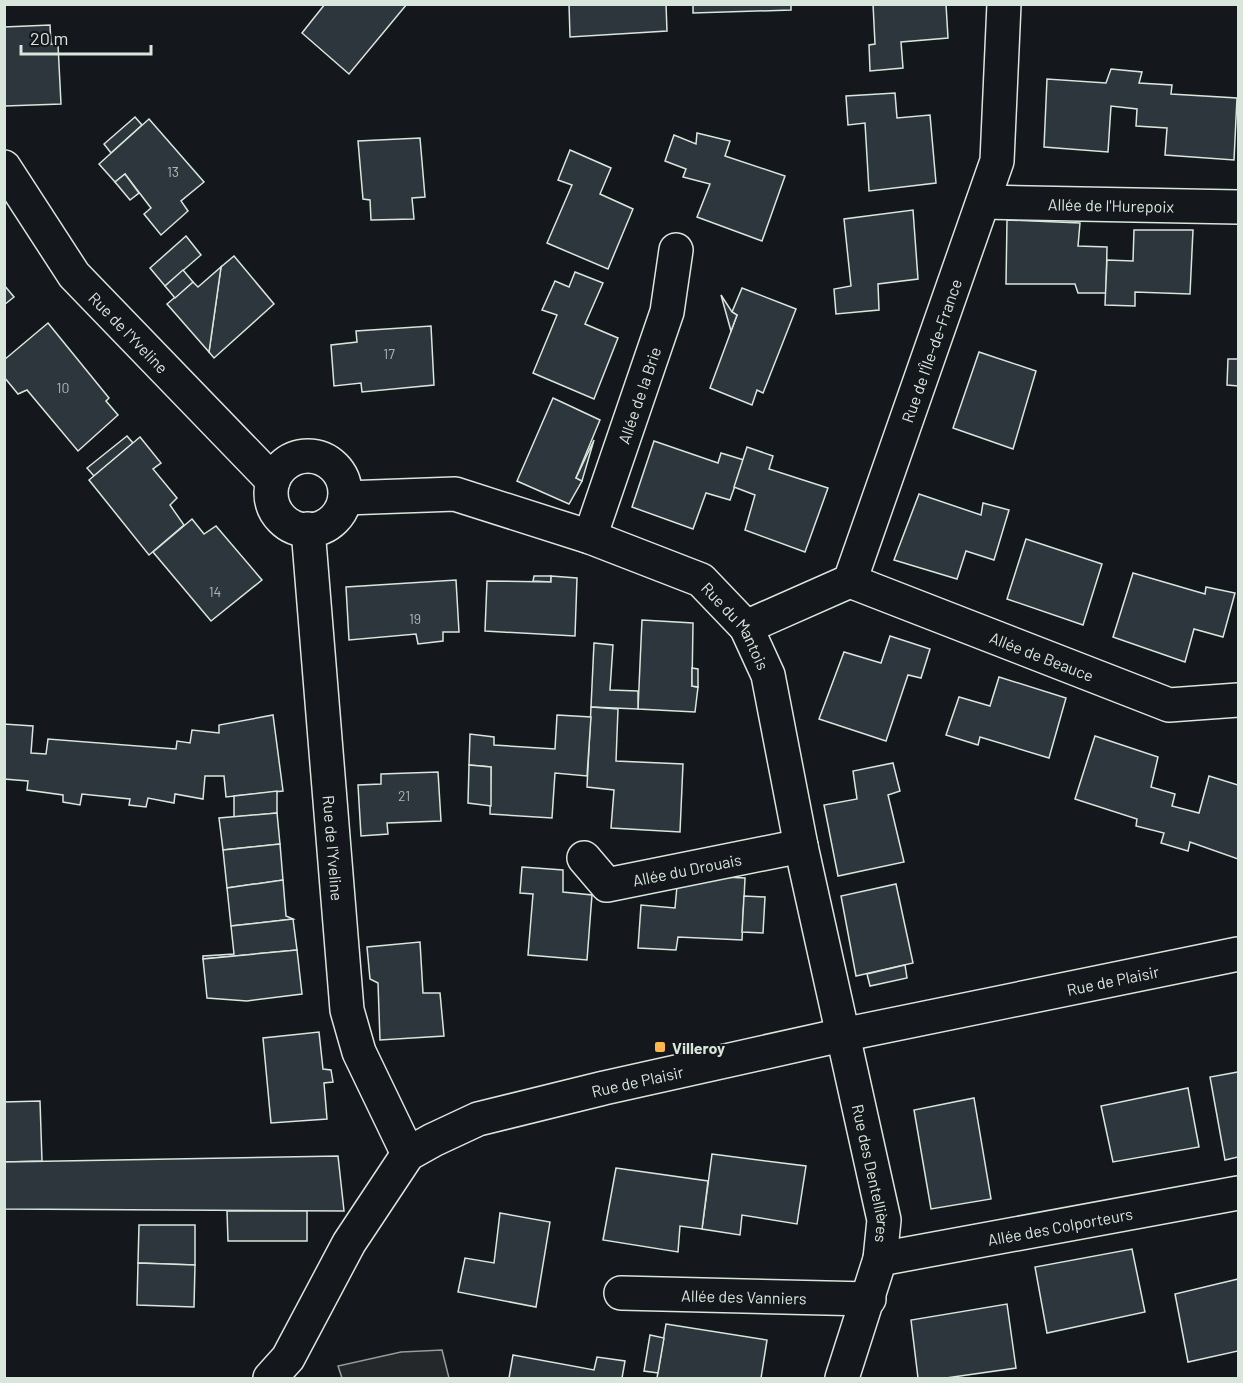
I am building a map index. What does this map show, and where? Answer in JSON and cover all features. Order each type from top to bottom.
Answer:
[{"type":"street","name":"Rue de l'Île-de-France","points":[[850,581],[997,161],[1004,4]]},
{"type":"street","name":"Rue de l'Yveline","points":[[4,168],[74,275],[273,481]]},
{"type":"street","name":"Allée de l'Hurepoix","points":[[983,202],[1239,207]]},
{"type":"street","name":"Allée de la Brie","points":[[590,537],[668,312],[676,250]]},
{"type":"street","points":[[309,456],[321,458],[340,474],[345,486],[345,498],[342,510],[335,519],[326,526],[308,529],[291,526],[280,517],[274,507],[271,494],[273,481],[287,463],[309,456]]},
{"type":"street","name":"Rue du Mantois","points":[[345,498],[455,494],[590,537],[701,580],[746,627],[768,675],[801,846],[842,1035]]},
{"type":"street","name":"Rue de l'Yveline","points":[[308,529],[347,1010],[359,1052],[408,1154]]},
{"type":"street","points":[[746,627],[850,581]]},
{"type":"street","name":"Allée de Beauce","points":[[850,581],[1169,705],[1238,700]]},
{"type":"street","name":"Allée du Drouais","points":[[584,858],[608,885],[801,846]]},
{"type":"street","name":"Rue de Plaisir","points":[[270,1378],[288,1358],[349,1242],[408,1154],[478,1119],[604,1088],[842,1035],[1239,954]]},
{"type":"street","name":"Rue des Dentellières","points":[[842,1035],[884,1220],[880,1259],[842,1378]]},
{"type":"street","name":"Allée des Colporteurs","points":[[880,1259],[1239,1193]]},
{"type":"street","name":"Allée des Vanniers","points":[[621,1293],[869,1299]]},
{"type":"shaded area","points":[[442,1350],[449,1378],[342,1378],[338,1366],[401,1352]]},
{"type":"building","points":[[325,4],[407,4],[349,74],[302,33]]},
{"type":"building","points":[[569,4],[666,4],[667,31],[570,37]]},
{"type":"building","points":[[693,4],[791,4],[791,10],[693,13]]},
{"type":"building","points":[[873,4],[946,4],[948,38],[901,42],[903,68],[870,71],[869,45],[875,44]]},
{"type":"building","points":[[50,25],[51,44],[58,45],[61,104],[5,106],[4,27]]},
{"type":"building","points":[[1111,69],[1142,72],[1139,83],[1172,85],[1171,94],[1237,98],[1234,160],[1165,155],[1167,128],[1136,126],[1137,109],[1111,106],[1108,152],[1044,147],[1047,79],[1106,83]]},
{"type":"building","points":[[895,93],[897,118],[930,115],[936,183],[869,191],[865,123],[848,125],[846,96]]},
{"type":"building","points":[[135,117],[142,125],[111,153],[104,144]]},
{"type":"building","points":[[149,119],[204,182],[181,201],[188,211],[161,235],[144,214],[151,208],[125,174],[115,182],[99,164]]},
{"type":"building","points":[[697,133],[730,141],[725,156],[785,176],[762,241],[697,217],[710,184],[683,177],[686,169],[665,161],[674,135],[696,144]]},
{"type":"building","points":[[420,138],[425,197],[412,198],[414,219],[371,220],[370,200],[363,199],[358,141]]},
{"type":"building","points":[[570,150],[611,168],[600,194],[633,209],[608,269],[547,243],[572,185],[558,180]]},
{"type":"building","points":[[125,174],[139,193],[130,200],[115,182]]},
{"type":"building","points":[[913,210],[918,279],[878,284],[879,310],[836,314],[834,289],[851,286],[844,219]]},
{"type":"building","points":[[1007,220],[1080,223],[1078,246],[1107,247],[1106,293],[1078,293],[1075,284],[1006,284]]},
{"type":"building","points":[[1134,230],[1193,230],[1190,294],[1135,292],[1135,306],[1105,305],[1107,260],[1133,261]]},
{"type":"building","points":[[186,236],[201,255],[165,286],[150,268]]},
{"type":"building","points":[[234,256],[274,304],[214,358],[209,352],[221,267]]},
{"type":"building","points":[[221,267],[209,352],[167,304],[193,282],[198,287]]},
{"type":"building","points":[[183,270],[193,282],[175,298],[165,286]]},
{"type":"building","points":[[575,272],[603,283],[585,324],[618,338],[594,399],[533,373],[557,315],[542,310],[555,281],[569,287]]},
{"type":"building","points":[[4,285],[14,297],[4,305]]},
{"type":"building","points":[[742,288],[796,309],[763,393],[757,390],[752,405],[710,388],[737,315],[732,312]]},
{"type":"building","points":[[721,295],[732,312],[737,315],[731,331]]},
{"type":"building","points":[[48,323],[109,398],[106,401],[118,415],[78,451],[27,390],[18,394],[4,377],[4,360]]},
{"type":"building","points":[[431,326],[434,385],[362,392],[361,383],[334,386],[331,345],[357,342],[356,331]]},
{"type":"building","points":[[979,352],[1036,371],[1013,449],[953,428]]},
{"type":"building","points":[[1228,359],[1238,359],[1238,386],[1227,385]]},
{"type":"building","points":[[553,398],[600,420],[576,478],[582,481],[569,504],[517,481]]},
{"type":"building","points":[[127,436],[133,443],[94,476],[87,468]]},
{"type":"building","points":[[140,437],[161,463],[153,469],[177,498],[170,505],[184,525],[149,555],[89,480]]},
{"type":"building","points":[[594,440],[582,481],[576,478]]},
{"type":"building","points":[[654,441],[718,463],[721,453],[744,460],[730,500],[706,493],[693,529],[632,507]]},
{"type":"building","points":[[747,447],[773,456],[769,469],[828,488],[805,552],[745,530],[755,495],[734,487]]},
{"type":"building","points":[[919,494],[981,515],[983,503],[1009,510],[994,560],[966,551],[957,579],[894,560]]},
{"type":"building","points":[[192,519],[204,534],[216,526],[262,580],[211,621],[153,552]]},
{"type":"building","points":[[1026,539],[1102,564],[1083,625],[1007,599]]},
{"type":"building","points":[[1133,573],[1205,594],[1206,587],[1235,593],[1223,637],[1194,629],[1185,662],[1113,637]]},
{"type":"building","points":[[534,576],[551,576],[551,582],[533,581]]},
{"type":"building","points":[[551,576],[577,578],[575,636],[485,631],[487,581],[551,582]]},
{"type":"building","points":[[456,580],[459,632],[443,632],[443,641],[418,644],[416,634],[349,640],[346,587]]},
{"type":"building","points":[[642,620],[693,623],[692,686],[698,687],[695,712],[638,709]]},
{"type":"building","points":[[890,636],[930,649],[921,678],[908,675],[886,741],[819,719],[844,652],[881,663]]},
{"type":"building","points":[[594,643],[613,645],[610,690],[638,691],[638,709],[591,707]]},
{"type":"building","points":[[692,668],[698,669],[698,687],[692,686]]},
{"type":"building","points":[[999,677],[1066,698],[1049,758],[980,737],[978,745],[946,735],[959,697],[990,706]]},
{"type":"building","points":[[591,707],[618,709],[616,761],[683,764],[680,832],[611,828],[614,790],[587,787]]},
{"type":"building","points":[[273,715],[283,791],[226,797],[224,776],[205,776],[203,799],[175,794],[174,803],[148,798],[146,807],[129,805],[130,799],[82,794],[80,805],[63,802],[63,795],[27,790],[28,781],[4,779],[4,724],[33,726],[31,753],[46,754],[48,739],[176,749],[177,741],[190,743],[192,730],[219,733],[219,725]]},
{"type":"building","points":[[557,715],[591,717],[587,776],[555,773],[552,818],[490,814],[491,767],[469,765],[470,734],[494,737],[494,745],[555,749]]},
{"type":"building","points":[[1095,736],[1158,757],[1151,787],[1175,794],[1172,806],[1199,813],[1209,776],[1238,785],[1238,859],[1190,842],[1188,851],[1161,843],[1164,833],[1136,826],[1137,819],[1075,799]]},
{"type":"building","points":[[893,763],[900,791],[888,795],[904,862],[838,876],[824,805],[857,799],[853,771]]},
{"type":"building","points":[[469,765],[491,767],[491,806],[468,803]]},
{"type":"building","points":[[438,772],[441,821],[387,823],[388,834],[361,836],[358,785],[381,784],[381,774]]},
{"type":"building","points":[[277,791],[277,813],[234,817],[234,796]]},
{"type":"building","points":[[277,813],[280,844],[223,850],[219,818]]},
{"type":"building","points":[[280,844],[283,880],[227,888],[223,850]]},
{"type":"building","points":[[522,867],[563,870],[563,892],[592,895],[587,960],[528,955],[533,894],[520,893]]},
{"type":"building","points":[[678,875],[745,878],[742,940],[678,937],[676,950],[638,948],[641,905],[675,908]]},
{"type":"building","points":[[283,880],[286,916],[293,919],[231,926],[227,888]]},
{"type":"building","points":[[896,884],[913,963],[856,976],[841,896]]},
{"type":"building","points":[[744,896],[765,897],[763,933],[742,932]]},
{"type":"building","points":[[293,919],[297,950],[203,959],[203,956],[234,954],[231,926]]},
{"type":"building","points":[[420,942],[423,993],[440,993],[444,1036],[380,1040],[378,983],[370,979],[367,947]]},
{"type":"building","points":[[297,950],[302,994],[247,1001],[207,998],[203,959]]},
{"type":"building","points":[[905,965],[907,978],[870,986],[867,974]]},
{"type":"building","points":[[319,1032],[323,1069],[331,1070],[333,1082],[324,1083],[327,1119],[271,1123],[263,1038]]},
{"type":"building","points":[[1238,1072],[1238,1157],[1225,1160],[1210,1077]]},
{"type":"building","points":[[1188,1088],[1199,1147],[1113,1162],[1101,1106]]},
{"type":"building","points":[[974,1098],[991,1199],[931,1209],[914,1110]]},
{"type":"building","points":[[40,1101],[42,1161],[4,1162],[4,1102]]},
{"type":"building","points":[[712,1154],[806,1166],[797,1224],[742,1215],[740,1235],[702,1229]]},
{"type":"building","points":[[338,1156],[344,1211],[4,1209],[4,1162]]},
{"type":"building","points":[[616,1168],[708,1181],[702,1229],[680,1226],[678,1252],[603,1240]]},
{"type":"building","points":[[227,1211],[307,1211],[307,1241],[228,1241]]},
{"type":"building","points":[[500,1213],[550,1222],[536,1307],[458,1292],[465,1258],[494,1263]]},
{"type":"building","points":[[139,1225],[195,1225],[195,1265],[138,1263]]},
{"type":"building","points":[[1132,1249],[1145,1312],[1047,1333],[1035,1267]]},
{"type":"building","points":[[138,1263],[195,1265],[194,1307],[137,1305]]},
{"type":"building","points":[[1238,1279],[1238,1351],[1188,1362],[1175,1294]]},
{"type":"building","points":[[1007,1304],[1016,1368],[946,1378],[918,1378],[911,1320]]},
{"type":"building","points":[[666,1324],[767,1340],[761,1378],[657,1378]]},
{"type":"building","points":[[650,1335],[664,1338],[658,1373],[644,1371]]},
{"type":"building","points":[[513,1355],[594,1370],[597,1357],[625,1361],[622,1378],[509,1378]]},
{"type":"place","name":"Villeroy","points":[[660,1047]]}]
